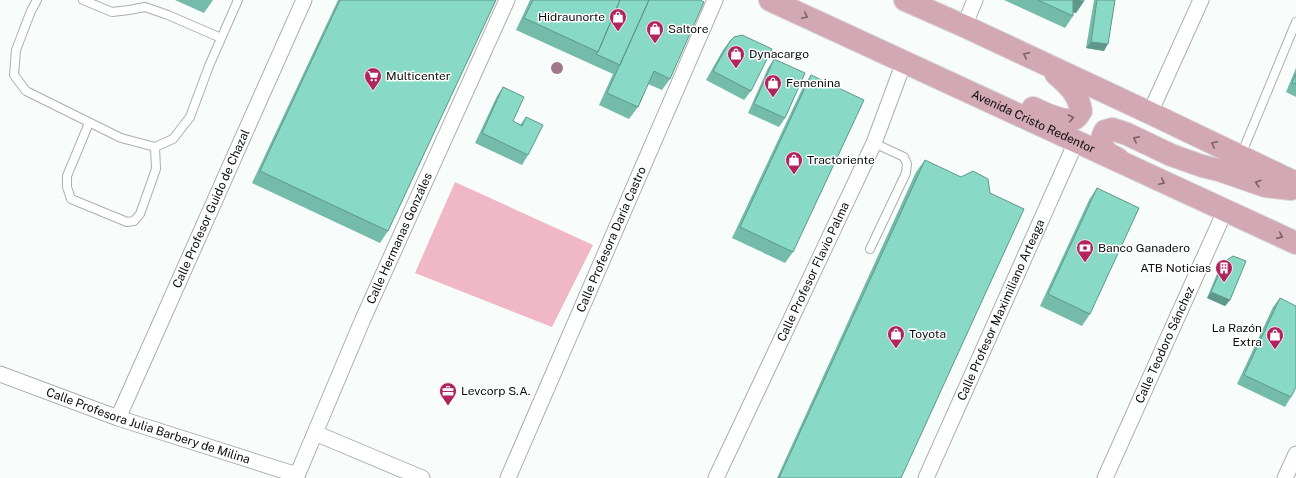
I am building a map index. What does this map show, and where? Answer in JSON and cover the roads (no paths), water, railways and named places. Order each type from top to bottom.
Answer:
[{"type":"main road","name":"Avenida Cristo Redentor","points":[[770,0],[1296,243]]},
{"type":"main road","points":[[905,0],[1150,113],[1296,183]]},
{"type":"main road","points":[[877,50],[904,55],[956,74],[1047,115],[1064,119],[1074,119],[1081,111],[1078,98],[1066,83],[1045,64]]},
{"type":"main road","points":[[1136,170],[1107,153],[1101,144],[1103,135],[1106,131],[1112,129],[1118,131],[1170,155],[1265,186],[1296,190]]},
{"type":"street","name":"Calle Profesor Guido de Chazal","points":[[118,418],[304,0]]},
{"type":"street","name":"Calle Hermanas Gonzáles","points":[[296,477],[363,319],[507,0]]},
{"type":"street","name":"Calle Profesora Daría Castro","points":[[508,478],[715,0]]},
{"type":"street","points":[[964,26],[975,0]]},
{"type":"street","points":[[1150,113],[1201,0]]},
{"type":"street","name":"Calle Profesor Flavio Palma","points":[[716,478],[874,143],[904,62]]},
{"type":"street","name":"Calle Profesor Maximiliano Arteaga","points":[[926,478],[1076,142]]},
{"type":"street","name":"Calle Teodoro Sánchez","points":[[1105,478],[1225,211]]},
{"type":"street","name":"Calle Profesora Julia Barbery de Milina","points":[[0,374],[118,418],[296,477]]},
{"type":"street","points":[[315,433],[422,478]]},
{"type":"street","points":[[1286,478],[1296,454]]},
{"type":"lane","points":[[37,0],[31,11],[16,50],[14,75],[26,91],[121,138],[155,147],[173,139],[190,117],[209,66],[238,0]]},
{"type":"lane","points":[[83,0],[112,12],[145,7],[168,14],[221,38]]},
{"type":"lane","points":[[1241,156],[1296,22]]},
{"type":"lane","points":[[89,123],[67,176],[67,187],[71,199],[127,222],[134,222],[140,214],[156,169],[155,147]]},
{"type":"lane","points":[[870,249],[906,173],[907,164],[904,157],[874,143]]},
{"type":"place","name":"Hidraunorte","points":[[618,32]]},
{"type":"place","name":"Saltore","points":[[655,44]]},
{"type":"place","name":"Dynacargo","points":[[736,69]]},
{"type":"place","name":"Multicenter","points":[[373,91]]},
{"type":"place","name":"Femenina","points":[[773,98]]},
{"type":"place","name":"Tractoriente","points":[[794,175]]},
{"type":"place","name":"Banco Ganadero","points":[[1085,263]]},
{"type":"place","name":"ATB Noticias","points":[[1224,283]]},
{"type":"place","name":"Toyota","points":[[896,349]]},
{"type":"place","name":"La Razón Extra","points":[[1275,350]]},
{"type":"place","name":"Levcorp S.A.","points":[[448,406]]}]
